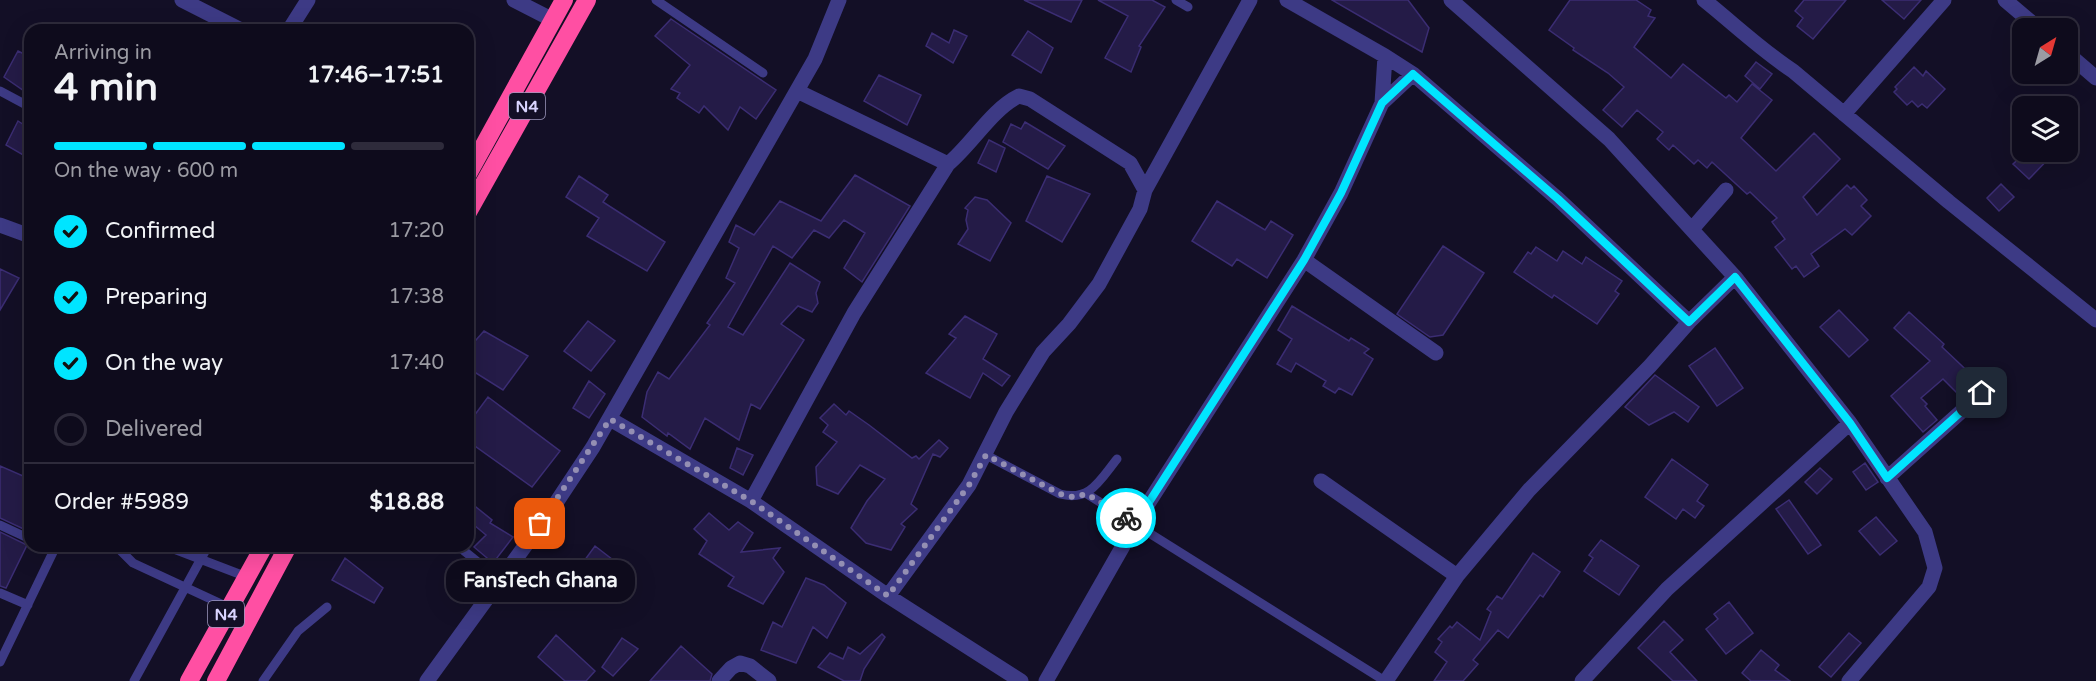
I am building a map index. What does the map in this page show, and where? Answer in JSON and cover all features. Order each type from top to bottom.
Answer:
[{"type":"highway","name":"N4","points":[[474,163],[564,0]]},
{"type":"highway","name":"N4","points":[[474,201],[587,0]]},
{"type":"highway","name":"N4","points":[[189,681],[261,552]]},
{"type":"highway","name":"N4","points":[[216,681],[285,552]]},
{"type":"highway","points":[[247,577],[266,587]]},
{"type":"street","points":[[182,0],[229,24]]},
{"type":"street","points":[[293,24],[308,0]]},
{"type":"street","points":[[514,0],[552,20]]},
{"type":"street","points":[[427,681],[554,506],[610,419],[815,59],[839,0]]},
{"type":"street","points":[[888,596],[969,485],[1006,412],[1043,352],[1069,324],[1099,284],[1140,209],[1145,190],[1250,0]]},
{"type":"street","points":[[1287,0],[1413,74],[1558,199],[1689,322]]},
{"type":"street","points":[[1451,0],[1608,139],[1735,277],[1850,423],[1925,532],[1935,568],[1929,587],[1849,681]]},
{"type":"street","points":[[1704,0],[1768,55],[1793,71],[1949,202],[2096,320]]},
{"type":"street","points":[[1844,114],[1944,0]]},
{"type":"street","points":[[2005,0],[2026,18]]},
{"type":"street","points":[[1135,524],[1304,260],[1341,193],[1382,103],[1385,56]]},
{"type":"street","points":[[2078,62],[2096,78]]},
{"type":"street","points":[[1382,103],[1413,74]]},
{"type":"street","points":[[797,91],[948,164]]},
{"type":"street","points":[[751,501],[854,313],[948,164],[963,151],[1007,102],[1019,96],[1030,99],[1130,163],[1145,190]]},
{"type":"street","points":[[1692,229],[1726,190]]},
{"type":"street","points":[[0,225],[24,234]]},
{"type":"street","points":[[1304,260],[1436,353]]},
{"type":"street","points":[[1386,681],[1457,576],[1528,490],[1735,277]]},
{"type":"street","points":[[1887,478],[1982,393]]},
{"type":"street","points":[[610,419],[751,501],[888,596],[1021,681]]},
{"type":"street","points":[[1582,681],[1667,589],[1850,423]]},
{"type":"street","points":[[1321,481],[1457,576]]},
{"type":"street","points":[[1046,681],[1123,546]]},
{"type":"street","points":[[719,681],[731,668],[740,663],[750,666],[769,681]]},
{"type":"lane","points":[[656,0],[763,73]]},
{"type":"lane","points":[[1176,0],[1188,7]]},
{"type":"lane","points":[[0,92],[24,104]]},
{"type":"lane","points":[[986,455],[1060,494],[1073,497],[1087,494],[1117,459]]},
{"type":"lane","points":[[1087,494],[1386,681]]},
{"type":"lane","points":[[0,525],[24,536]]},
{"type":"lane","points":[[0,662],[28,605],[50,552]]},
{"type":"lane","points":[[122,552],[133,563],[230,608]]},
{"type":"lane","points":[[181,552],[247,577]]},
{"type":"lane","points":[[134,681],[205,552]]},
{"type":"lane","points":[[465,552],[500,580]]},
{"type":"lane","points":[[0,593],[28,605]]},
{"type":"lane","points":[[263,681],[298,631],[327,607]]},
{"type":"building","points":[[1024,0],[1082,0],[1071,22]]},
{"type":"building","points":[[1098,0],[1152,0],[1165,7],[1139,46],[1141,47],[1131,72],[1105,58],[1128,16]]},
{"type":"building","points":[[1332,0],[1408,0],[1429,28],[1422,52]]},
{"type":"building","points":[[1570,0],[1636,0],[1651,10],[1648,16],[1655,18],[1634,47],[1671,78],[1683,64],[1726,98],[1729,95],[1737,102],[1752,84],[1772,100],[1741,138],[1776,171],[1814,133],[1840,159],[1803,197],[1817,215],[1847,185],[1851,189],[1854,186],[1867,200],[1861,206],[1871,216],[1852,235],[1845,229],[1811,254],[1819,266],[1804,277],[1796,266],[1792,269],[1775,247],[1785,239],[1772,222],[1777,218],[1750,192],[1747,194],[1712,162],[1707,168],[1698,160],[1694,164],[1673,145],[1669,150],[1657,139],[1663,132],[1637,110],[1622,127],[1603,110],[1624,87],[1549,30]]},
{"type":"building","points":[[1804,0],[1846,0],[1813,39],[1797,26],[1803,18],[1795,11]]},
{"type":"building","points":[[1882,0],[1921,0],[1904,19]]},
{"type":"building","points":[[671,19],[776,90],[756,119],[740,107],[728,130],[704,106],[699,113],[677,98],[680,93],[671,89],[690,65],[655,36]]},
{"type":"building","points":[[954,30],[967,36],[953,63],[926,46],[932,33],[949,43]]},
{"type":"building","points":[[1028,31],[1053,48],[1041,73],[1012,55]]},
{"type":"building","points":[[18,51],[24,54],[24,91],[4,77]]},
{"type":"building","points":[[1756,62],[1772,74],[1760,89],[1745,76]]},
{"type":"building","points":[[1914,67],[1923,76],[1926,71],[1945,89],[1927,108],[1922,104],[1918,107],[1912,101],[1907,105],[1894,92],[1897,89],[1895,87]]},
{"type":"building","points":[[879,75],[921,95],[907,125],[864,101]]},
{"type":"building","points":[[18,121],[24,125],[24,156],[6,145]]},
{"type":"building","points":[[1025,122],[1065,146],[1048,169],[1003,142],[1011,124],[1021,129]]},
{"type":"building","points":[[989,140],[1005,148],[996,172],[978,163]]},
{"type":"building","points":[[2015,162],[2045,162],[2029,179],[2013,164]]},
{"type":"building","points":[[855,175],[910,206],[862,282],[844,268],[865,233],[844,220],[829,238],[814,230],[792,258],[773,246],[728,327],[743,335],[790,263],[820,282],[816,293],[818,303],[812,312],[798,306],[781,324],[804,340],[760,409],[751,404],[739,440],[705,418],[690,449],[668,433],[667,436],[642,417],[647,392],[658,372],[669,379],[710,325],[707,323],[735,283],[726,278],[739,248],[729,242],[736,225],[754,235],[780,201],[821,221]]},
{"type":"building","points":[[579,176],[608,195],[603,202],[665,242],[647,271],[587,236],[599,218],[566,197]]},
{"type":"building","points":[[1047,176],[1090,194],[1062,242],[1026,221]]},
{"type":"building","points":[[2001,184],[2014,197],[1999,211],[1987,198]]},
{"type":"building","points":[[975,197],[987,200],[1011,223],[990,261],[958,244],[968,229],[966,220],[968,210],[965,208]]},
{"type":"building","points":[[1217,201],[1265,230],[1271,221],[1293,235],[1267,278],[1237,259],[1232,266],[1192,241]]},
{"type":"building","points":[[1443,246],[1484,273],[1443,335],[1430,337],[1397,314]]},
{"type":"building","points":[[1536,247],[1557,261],[1563,251],[1582,264],[1586,257],[1622,281],[1615,291],[1619,294],[1597,324],[1554,295],[1552,298],[1514,272],[1528,252],[1531,254]]},
{"type":"building","points":[[0,269],[19,278],[0,310]]},
{"type":"building","points":[[1292,306],[1349,341],[1351,338],[1369,349],[1364,353],[1373,359],[1352,395],[1339,388],[1335,393],[1323,386],[1326,381],[1296,363],[1291,372],[1277,364],[1292,339],[1278,330]]},
{"type":"building","points":[[1839,310],[1868,340],[1849,357],[1820,327]]},
{"type":"building","points":[[1909,312],[1944,344],[1942,347],[1980,383],[1962,398],[1943,379],[1921,398],[1937,420],[1923,432],[1891,396],[1930,361],[1894,328]]},
{"type":"building","points":[[965,316],[997,334],[983,359],[1010,376],[1002,386],[983,373],[970,398],[926,373],[956,338],[949,334]]},
{"type":"building","points":[[588,321],[615,341],[591,371],[564,351]]},
{"type":"building","points":[[484,331],[528,356],[503,390],[474,372],[474,342]]},
{"type":"building","points":[[1715,348],[1743,388],[1717,406],[1689,366]]},
{"type":"building","points":[[1655,375],[1699,407],[1688,422],[1674,412],[1649,425],[1625,407]]},
{"type":"building","points":[[589,381],[605,394],[589,418],[573,408]]},
{"type":"building","points":[[488,397],[560,451],[532,487],[474,445],[474,416]]},
{"type":"building","points":[[834,404],[846,415],[849,411],[912,458],[916,456],[919,459],[939,440],[948,448],[940,457],[933,454],[911,504],[917,509],[901,524],[905,527],[891,550],[866,543],[851,528],[867,501],[885,479],[860,465],[838,494],[817,485],[816,467],[837,442],[823,432],[828,425],[820,418]]},
{"type":"building","points":[[737,448],[753,455],[743,475],[730,468]]},
{"type":"building","points":[[1672,459],[1708,485],[1697,501],[1704,506],[1695,518],[1683,509],[1676,519],[1645,497]]},
{"type":"building","points":[[1865,463],[1878,482],[1866,490],[1853,472]]},
{"type":"building","points":[[0,466],[24,476],[24,529],[0,518]]},
{"type":"building","points":[[1820,468],[1832,479],[1817,494],[1805,482]]},
{"type":"building","points":[[1789,500],[1821,545],[1808,554],[1776,509]]},
{"type":"building","points":[[476,507],[492,520],[490,523],[513,537],[493,563],[474,547],[486,535],[474,525]]},
{"type":"building","points":[[709,513],[729,530],[738,522],[753,533],[741,552],[780,548],[773,558],[784,572],[763,604],[728,586],[734,577],[699,554],[707,541],[694,529]]},
{"type":"building","points":[[1876,517],[1897,541],[1880,555],[1859,531]]},
{"type":"building","points":[[0,532],[24,544],[24,551],[6,588],[0,586]]},
{"type":"building","points":[[1601,540],[1639,566],[1619,595],[1584,571],[1593,558],[1589,555]]},
{"type":"building","points":[[595,546],[617,563],[605,588],[576,572]]},
{"type":"building","points":[[1533,553],[1560,572],[1543,597],[1540,595],[1508,638],[1498,630],[1473,660],[1478,664],[1463,681],[1434,681],[1447,662],[1435,652],[1442,642],[1438,639],[1457,622],[1480,640],[1491,612],[1487,609],[1497,596],[1502,599]]},
{"type":"building","points":[[345,558],[383,588],[374,603],[332,580]]},
{"type":"building","points":[[806,578],[824,585],[846,603],[827,638],[813,627],[796,663],[761,650],[773,622],[782,627]]},
{"type":"building","points":[[1729,602],[1753,633],[1726,654],[1706,629],[1718,619],[1714,614]]},
{"type":"building","points":[[1664,621],[1683,640],[1670,652],[1697,681],[1673,681],[1638,648]]},
{"type":"building","points":[[1849,633],[1861,643],[1831,677],[1819,667]]},
{"type":"building","points":[[882,634],[885,637],[864,669],[860,681],[844,681],[818,667],[830,653],[843,659],[848,647],[860,654]]},
{"type":"building","points":[[556,635],[595,671],[586,681],[565,681],[538,657]]},
{"type":"building","points":[[622,638],[638,649],[613,676],[602,667]]},
{"type":"building","points":[[681,646],[712,674],[710,681],[650,681]]},
{"type":"building","points":[[1761,650],[1779,665],[1775,670],[1790,681],[1751,681],[1742,673]]},
{"type":"way so far","points":[[540,524],[610,419],[751,501],[888,596],[969,485],[986,455],[1060,494],[1073,497],[1087,494],[1126,518]]},
{"type":"place","name":"FansTech Ghana","points":[[540,524]]},
{"type":"route","points":[[1126,518],[1135,524],[1304,260],[1341,193],[1382,103],[1413,74],[1558,199],[1689,322],[1735,277],[1850,423],[1887,478],[1982,393]]}]
